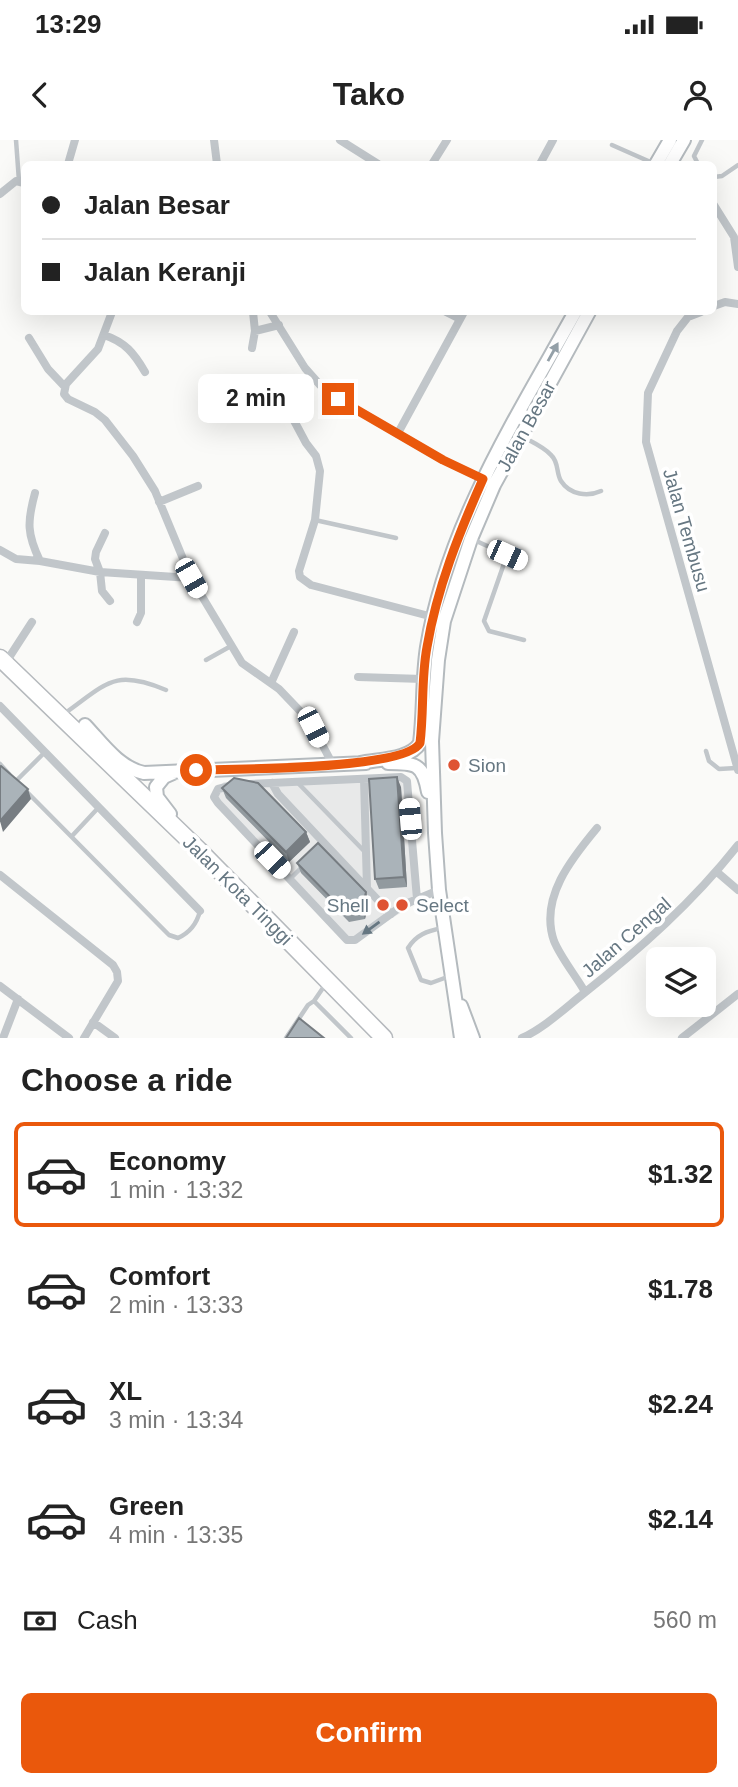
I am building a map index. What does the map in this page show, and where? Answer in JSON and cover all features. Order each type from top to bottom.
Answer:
[{"type":"highway","points":[[3,653],[85,725]]},
{"type":"highway","name":"Jalan Kota Tinggi","points":[[3,653],[90,745],[199,850],[384,1038]]},
{"type":"main road","points":[[658,161],[670,140]]},
{"type":"main road","points":[[672,161],[684,140]]},
{"type":"main road","name":"Jalan Besar","points":[[360,763],[406,754],[416,749],[420,743],[423,679],[433,617],[453,550],[483,479],[573,315]]},
{"type":"main road","name":"Jalan Besar","points":[[461,1038],[443,928],[435,833],[432,741],[444,621],[471,539],[494,485],[587,315]]},
{"type":"main road","name":"Jalan Besar","points":[[85,725],[133,771],[158,773],[296,765],[409,763],[419,767],[426,780],[435,833]]},
{"type":"main road","points":[[182,770],[164,777],[155,792],[199,850]]},
{"type":"main road","name":"Jalan Besar","points":[[451,976],[473,1038]]},
{"type":"street","points":[[69,161],[75,140]]},
{"type":"street","points":[[214,140],[217,161]]},
{"type":"street","points":[[340,140],[374,161]]},
{"type":"street","points":[[434,161],[447,140]]},
{"type":"street","points":[[542,161],[553,140]]},
{"type":"street","points":[[0,194],[12,184],[21,182]]},
{"type":"street","points":[[717,210],[734,237],[738,267]]},
{"type":"street","points":[[717,305],[726,302],[738,304]]},
{"type":"street","points":[[111,315],[98,349],[65,387],[64,394],[105,420],[146,475],[191,578],[231,646],[242,663],[271,683],[313,727],[333,765]]},
{"type":"street","points":[[252,348],[255,331],[253,315]]},
{"type":"street","points":[[273,315],[305,368],[320,385],[338,399],[443,460],[483,479]]},
{"type":"street","name":"Jalan Tembusu","points":[[693,315],[688,317],[677,331],[648,393],[646,442],[737,769]]},
{"type":"street","points":[[398,433],[462,316]]},
{"type":"street","points":[[255,331],[279,325]]},
{"type":"street","points":[[104,335],[124,343],[145,372]]},
{"type":"street","points":[[29,338],[48,369],[65,387]]},
{"type":"street","points":[[265,402],[277,397],[283,400],[316,456],[320,471],[315,520],[299,571],[300,577],[311,585],[433,617]]},
{"type":"street","points":[[159,502],[198,486]]},
{"type":"street","points":[[35,493],[28,521],[31,540],[40,561]]},
{"type":"street","points":[[105,533],[95,559],[100,572],[102,591],[110,601]]},
{"type":"street","points":[[0,550],[16,559],[100,572],[191,578]]},
{"type":"street","points":[[137,622],[141,613],[141,576]]},
{"type":"street","points":[[3,653],[32,622]]},
{"type":"street","points":[[271,683],[294,632]]},
{"type":"street","points":[[359,677],[423,679]]},
{"type":"street","points":[[0,706],[200,911]]},
{"type":"street","points":[[296,765],[296,781]]},
{"type":"street","points":[[417,900],[407,781],[401,777],[225,785],[218,789],[214,797],[346,940],[355,940],[391,914],[439,890]]},
{"type":"street","points":[[364,779],[367,888]]},
{"type":"street","points":[[272,783],[278,794],[391,914]]},
{"type":"street","points":[[585,992],[555,942],[551,927],[551,910],[559,881],[597,828]]},
{"type":"street","name":"Jalan Cengal","points":[[522,1038],[552,1019],[672,919],[717,872],[738,845]]},
{"type":"street","points":[[717,872],[738,890]]},
{"type":"street","points":[[0,875],[113,965],[117,972],[118,981],[84,1038]]},
{"type":"street","points":[[0,986],[69,1038]]},
{"type":"street","points":[[682,1038],[738,994]]},
{"type":"street","points":[[3,1038],[18,999]]},
{"type":"street","points":[[93,1022],[115,1038]]},
{"type":"lane","points":[[16,140],[21,175]]},
{"type":"lane","points":[[696,161],[694,156],[702,140]]},
{"type":"lane","points":[[612,145],[649,161]]},
{"type":"lane","points":[[717,177],[738,165]]},
{"type":"lane","points":[[522,436],[551,454],[556,460],[561,481],[574,491],[592,495],[601,491]]},
{"type":"lane","points":[[315,520],[396,538]]},
{"type":"lane","points":[[471,539],[520,561]]},
{"type":"lane","points":[[507,555],[484,621],[485,627],[489,631],[524,640]]},
{"type":"lane","points":[[206,660],[231,646]]},
{"type":"lane","points":[[68,711],[109,682],[123,678],[142,681],[166,690]]},
{"type":"lane","points":[[706,751],[709,761],[719,769],[737,769]]},
{"type":"lane","points":[[16,780],[45,752]]},
{"type":"lane","points":[[0,764],[169,935],[177,938],[187,934],[200,911]]},
{"type":"lane","points":[[296,781],[366,852]]},
{"type":"lane","points":[[72,836],[99,807]]},
{"type":"lane","points":[[317,853],[326,845]]},
{"type":"lane","points":[[290,878],[308,862]]},
{"type":"lane","points":[[443,928],[430,930],[414,939],[408,948],[421,980],[431,984],[451,976]]},
{"type":"lane","points":[[286,1038],[308,1004],[314,1001],[328,982]]},
{"type":"lane","points":[[314,1001],[351,1038]]},
{"type":"shaded area","points":[[365,776],[409,780],[420,901],[350,944],[216,805],[216,788],[224,782]]},
{"type":"building","points":[[0,767],[28,789],[0,821]]},
{"type":"building","points":[[397,777],[404,877],[375,879],[369,779]]},
{"type":"building","points":[[234,778],[258,783],[306,832],[286,852],[222,788]]},
{"type":"building","points":[[318,843],[366,892],[362,909],[345,912],[297,863]]},
{"type":"building","points":[[299,1018],[324,1038],[286,1038]]},
{"type":"place","name":"Sion","points":[[454,765]]},
{"type":"place","name":"Shell","points":[[383,905]]},
{"type":"place","name":"Select","points":[[402,905]]},
{"type":"route","points":[[196,770],[360,763],[406,754],[416,749],[420,743],[423,679],[433,617],[453,550],[483,479],[443,460],[338,399]]}]
